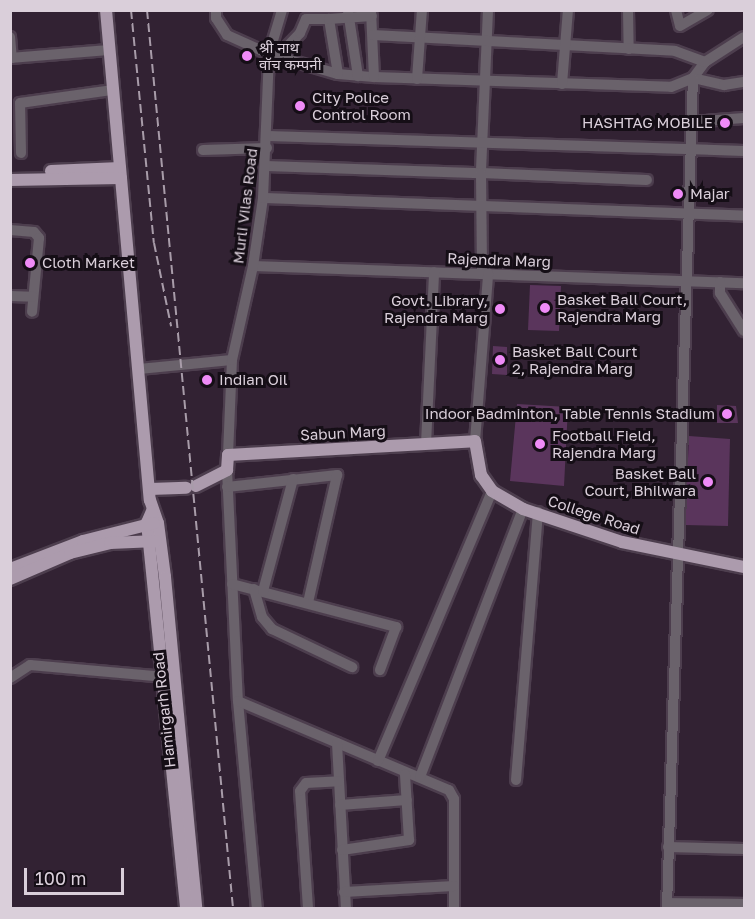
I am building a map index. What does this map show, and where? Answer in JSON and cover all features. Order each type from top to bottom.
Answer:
[{"type":"main road","name":"Hamirgarh Road","points":[[106,10],[152,519],[196,909]]},
{"type":"main road","points":[[10,172],[120,173]]},
{"type":"main road","points":[[10,180],[120,173]]},
{"type":"main road","points":[[476,441],[481,475],[492,491]]},
{"type":"main road","name":"Sabun Marg","points":[[228,455],[476,441]]},
{"type":"main road","points":[[150,489],[191,487],[227,470],[228,455]]},
{"type":"main road","name":"College Road","points":[[492,491],[523,509],[538,512],[622,542],[679,550],[744,567]]},
{"type":"main road","points":[[10,569],[83,541],[152,519]]},
{"type":"main road","name":"Hamirgarh Road","points":[[155,541],[186,909]]},
{"type":"main road","points":[[10,579],[70,553],[110,543],[155,541]]},
{"type":"street","points":[[216,10],[216,18],[227,35],[273,55],[338,74],[374,77],[671,87],[693,78],[705,62],[744,38]]},
{"type":"street","name":"Murli Vilas Road","points":[[228,455],[232,360],[253,266],[263,198],[273,55],[282,10]]},
{"type":"street","points":[[417,79],[422,10]]},
{"type":"street","points":[[476,441],[485,274],[480,206],[483,82],[488,44],[488,10]]},
{"type":"street","points":[[562,84],[563,47],[568,10]]},
{"type":"street","points":[[628,10],[629,49]]},
{"type":"street","points":[[675,10],[680,26],[708,10]]},
{"type":"street","points":[[273,55],[300,33],[306,19],[371,13],[374,77]]},
{"type":"street","points":[[348,14],[358,76]]},
{"type":"street","points":[[324,16],[338,74]]},
{"type":"street","points":[[373,36],[488,44],[675,51],[705,62]]},
{"type":"street","points":[[10,37],[11,58],[109,50]]},
{"type":"street","points":[[693,78],[724,85],[744,82]]},
{"type":"street","points":[[693,78],[667,906],[744,904]]},
{"type":"street","points":[[21,153],[15,104],[113,90]]},
{"type":"street","points":[[691,122],[744,118]]},
{"type":"street","points":[[268,136],[744,151]]},
{"type":"street","points":[[203,150],[267,148]]},
{"type":"street","points":[[266,166],[647,180]]},
{"type":"street","points":[[263,198],[744,216]]},
{"type":"street","points":[[10,230],[38,234],[32,312]]},
{"type":"street","name":"Rajendra Marg","points":[[253,266],[744,283]]},
{"type":"street","points":[[426,444],[434,272]]},
{"type":"street","points":[[720,282],[720,293],[744,331]]},
{"type":"street","points":[[10,296],[33,297]]},
{"type":"street","points":[[139,369],[232,360]]},
{"type":"street","points":[[227,470],[238,701],[257,909]]},
{"type":"street","points":[[227,486],[334,474],[338,479],[308,603]]},
{"type":"street","points":[[293,479],[258,590],[262,617],[272,629],[352,667]]},
{"type":"street","points":[[378,761],[492,491]]},
{"type":"street","points":[[420,777],[523,509]]},
{"type":"street","points":[[516,780],[538,512]]},
{"type":"street","points":[[232,584],[396,627],[380,670]]},
{"type":"street","points":[[10,678],[30,665],[165,676]]},
{"type":"street","points":[[238,701],[405,774],[420,777],[449,790],[454,799],[453,909]]},
{"type":"street","points":[[337,743],[346,909]]},
{"type":"street","points":[[342,850],[406,843],[410,836],[405,774]]},
{"type":"street","points":[[308,909],[300,791],[306,783],[339,781]]},
{"type":"street","points":[[340,805],[407,800]]},
{"type":"street","points":[[668,847],[744,849]]},
{"type":"street","points":[[344,892],[454,886]]},
{"type":"shaded area","name":"Basket Ball Court, Rajendra Marg","points":[[530,285],[561,286],[559,331],[528,330]]},
{"type":"shaded area","name":"Basket Ball Court 2, Rajendra Marg","points":[[493,346],[507,347],[507,375],[492,374]]},
{"type":"shaded area","name":"Football Field, Rajendra Marg","points":[[517,404],[568,407],[564,486],[510,481]]},
{"type":"shaded area","name":"Indoor Badminton, Table Tennis Stadium","points":[[717,405],[736,406],[738,423],[717,423]]},
{"type":"shaded area","name":"Basket Ball Court, Bhilwara","points":[[689,436],[730,439],[728,526],[685,525]]},
{"type":"railway","points":[[131,10],[154,243],[171,326]]},
{"type":"railway","points":[[147,10],[233,908]]},
{"type":"place","name":"श्री नाथ वॉच कम्पनी","points":[[247,56]]},
{"type":"place","name":"City Police Control Room","points":[[300,106]]},
{"type":"place","name":"HASHTAG MOBILE","points":[[725,123]]},
{"type":"place","name":"Majar","points":[[678,194]]},
{"type":"place","name":"Cloth Market","points":[[30,263]]},
{"type":"place","name":"Basket Ball Court, Rajendra Marg","points":[[545,308]]},
{"type":"place","name":"Govt. Library, Rajendra Marg","points":[[500,309]]},
{"type":"place","name":"Basket Ball Court 2, Rajendra Marg","points":[[500,360]]},
{"type":"place","name":"Indian Oil","points":[[207,380]]},
{"type":"place","name":"Indoor Badminton, Table Tennis Stadium","points":[[727,414]]},
{"type":"place","name":"Football Field, Rajendra Marg","points":[[540,444]]},
{"type":"place","name":"Basket Ball Court, Bhilwara","points":[[708,482]]}]
